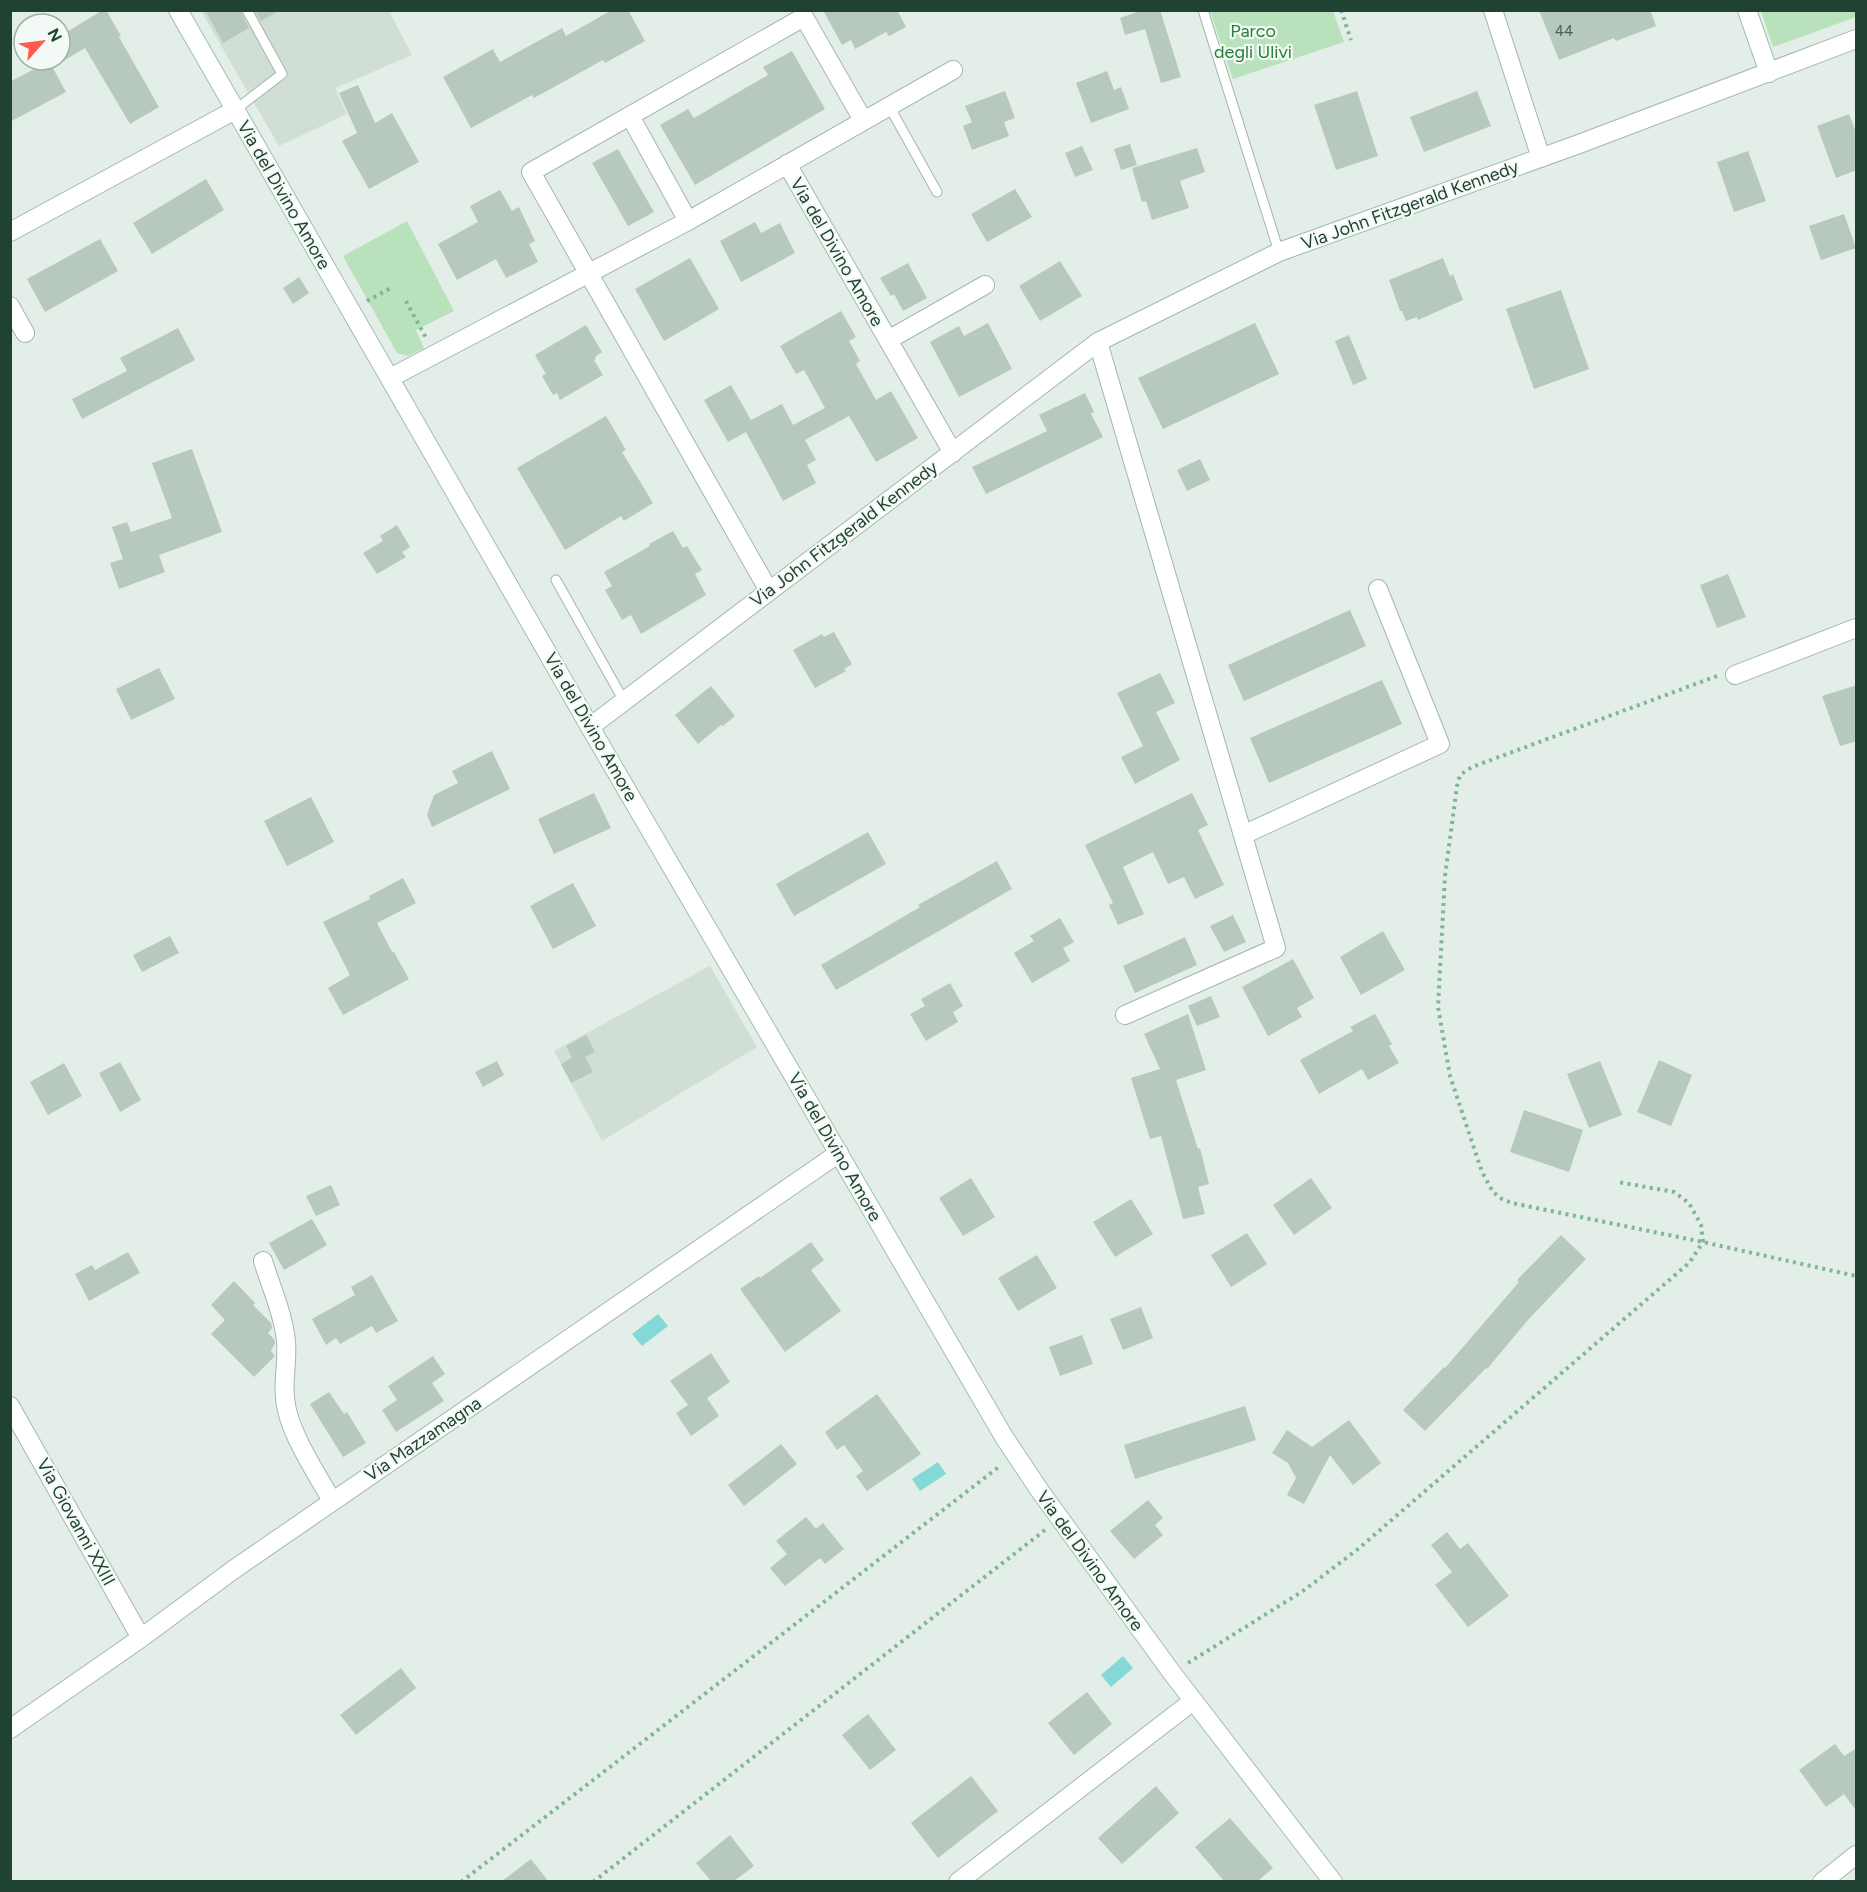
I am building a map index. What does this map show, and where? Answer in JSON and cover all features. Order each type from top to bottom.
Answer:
[{"type":"street","name":"Via del Divino Amore","points":[[178,10],[590,727],[1015,1455],[1172,1673],[1333,1881]]},
{"type":"street","name":"Via John Fitzgerald Kennedy","points":[[1493,10],[1541,158]]},
{"type":"street","points":[[1747,10],[1769,73]]},
{"type":"street","points":[[770,591],[531,172],[804,17],[862,120]]},
{"type":"street","name":"Via John Fitzgerald Kennedy","points":[[590,727],[1098,342],[1279,252],[1541,158],[1857,39]]},
{"type":"street","name":"Via del Divino Amore","points":[[390,378],[688,221],[953,70]]},
{"type":"street","points":[[10,232],[235,110]]},
{"type":"street","points":[[630,116],[688,221]]},
{"type":"street","name":"Via del Divino Amore","points":[[787,164],[952,453]]},
{"type":"street","name":"Via del Divino Amore","points":[[888,340],[985,285]]},
{"type":"street","points":[[10,306],[25,333]]},
{"type":"street","points":[[1098,342],[1276,948],[1125,1015]]},
{"type":"street","points":[[1243,835],[1440,744],[1378,589]]},
{"type":"street","points":[[1731,674],[1857,628]]},
{"type":"street","name":"Via Mazzamagna","points":[[10,1729],[141,1638],[233,1569],[839,1153]]},
{"type":"street","points":[[263,1261],[286,1340],[284,1392],[289,1418],[332,1502]]},
{"type":"street","name":"Via Giovanni XXIII","points":[[10,1406],[141,1638]]},
{"type":"street","points":[[958,1881],[1193,1701]]},
{"type":"street","points":[[1822,1881],[1857,1855]]},
{"type":"lane","points":[[235,110],[282,74],[247,10]]},
{"type":"lane","name":"Via John Fitzgerald Kennedy","points":[[1203,10],[1279,252]]},
{"type":"lane","points":[[889,106],[937,192]]},
{"type":"lane","points":[[556,580],[624,701]]},
{"type":"path","points":[[1341,10],[1351,40]]},
{"type":"path","points":[[350,310],[391,288]]},
{"type":"path","points":[[406,301],[435,356]]},
{"type":"path","points":[[1731,674],[1472,767],[1460,775],[1445,876],[1437,1007],[1450,1076],[1482,1172],[1493,1192],[1502,1199],[1857,1276]]},
{"type":"path","points":[[1172,1673],[1303,1592],[1358,1549],[1689,1263],[1703,1242],[1701,1225],[1689,1203],[1674,1192],[1618,1182]]},
{"type":"path","points":[[461,1881],[1015,1455]]},
{"type":"path","points":[[593,1881],[1060,1518]]},
{"type":"shaded area","points":[[201,11],[389,11],[412,55],[335,88],[347,114],[279,146]]},
{"type":"shaded area","points":[[710,966],[757,1047],[602,1141],[554,1051]]},
{"type":"green space","name":"Parco degli Ulivi","points":[[1210,11],[1333,11],[1344,42],[1233,79]]},
{"type":"green space","points":[[1761,11],[1856,11],[1856,17],[1773,47]]},
{"type":"green space","points":[[407,221],[454,311],[416,330],[424,348],[408,356],[397,353],[343,256]]},
{"type":"water","points":[[658,1314],[668,1326],[642,1346],[632,1334]]},
{"type":"water","points":[[938,1462],[946,1474],[920,1491],[912,1479]]},
{"type":"water","points":[[1123,1656],[1133,1668],[1111,1687],[1101,1675]]},
{"type":"building","points":[[106,10],[159,107],[130,124],[85,48],[72,56],[72,29]]},
{"type":"building","points":[[205,10],[240,10],[249,28],[223,43]]},
{"type":"building","points":[[255,10],[280,10],[261,21]]},
{"type":"building","points":[[612,10],[628,10],[645,41],[605,63],[603,60],[534,98],[532,95],[471,128],[443,77],[493,49],[500,62],[562,28],[566,36]]},
{"type":"building","points":[[823,10],[897,10],[906,27],[889,36],[886,32],[855,49],[851,40],[842,45]]},
{"type":"building","points":[[1143,10],[1160,10],[1181,77],[1161,83],[1145,29],[1125,35],[1120,18]]},
{"type":"building","points":[[1539,10],[1650,10],[1656,26],[1616,41],[1614,38],[1559,60]]},
{"type":"building","points":[[792,51],[825,109],[695,185],[660,125],[688,109],[694,118],[768,75],[763,67]]},
{"type":"building","points":[[1107,71],[1114,90],[1121,87],[1129,109],[1091,123],[1076,83]]},
{"type":"building","points":[[29,72],[55,72],[66,92],[10,122],[10,82]]},
{"type":"building","points":[[358,85],[375,123],[392,113],[419,162],[369,189],[342,141],[357,133],[339,93]]},
{"type":"building","points":[[1005,91],[1015,118],[1004,122],[1009,136],[972,150],[963,126],[972,122],[965,106]]},
{"type":"building","points":[[1357,91],[1378,156],[1336,170],[1314,105]]},
{"type":"building","points":[[1477,91],[1491,126],[1424,152],[1410,117]]},
{"type":"building","points":[[1849,114],[1857,135],[1857,170],[1836,178],[1817,126]]},
{"type":"building","points":[[1130,144],[1137,165],[1121,170],[1114,149]]},
{"type":"building","points":[[1082,146],[1093,170],[1075,177],[1065,153]]},
{"type":"building","points":[[1197,148],[1205,172],[1180,181],[1189,208],[1152,220],[1146,201],[1142,202],[1132,168]]},
{"type":"building","points":[[618,149],[654,212],[628,226],[592,163]]},
{"type":"building","points":[[1748,151],[1766,201],[1734,212],[1717,162]]},
{"type":"building","points":[[206,179],[224,210],[152,254],[133,223]]},
{"type":"building","points":[[1015,189],[1032,217],[987,242],[971,214]]},
{"type":"building","points":[[500,190],[512,211],[519,207],[535,241],[529,244],[538,262],[506,278],[496,259],[457,280],[438,244],[478,222],[470,206]]},
{"type":"building","points":[[1844,214],[1856,248],[1821,260],[1809,226]]},
{"type":"building","points":[[755,222],[761,233],[780,223],[795,253],[741,282],[720,241]]},
{"type":"building","points":[[100,239],[118,271],[45,312],[27,279]]},
{"type":"building","points":[[690,258],[719,309],[664,341],[635,289]]},
{"type":"building","points":[[1443,258],[1450,276],[1453,274],[1463,300],[1418,320],[1417,317],[1406,321],[1389,280]]},
{"type":"building","points":[[1060,261],[1082,296],[1040,321],[1019,286]]},
{"type":"building","points":[[908,263],[927,298],[903,311],[894,294],[891,296],[880,278]]},
{"type":"building","points":[[299,277],[309,293],[293,304],[283,288]]},
{"type":"building","points":[[1561,290],[1589,369],[1534,389],[1506,309]]},
{"type":"building","points":[[841,311],[856,337],[849,341],[860,361],[856,364],[876,400],[891,391],[918,438],[876,462],[849,416],[805,440],[816,460],[807,465],[816,483],[783,501],[746,432],[728,442],[704,400],[731,385],[751,420],[782,404],[793,425],[825,408],[804,370],[796,374],[780,346]]},
{"type":"building","points":[[988,323],[1012,369],[959,397],[930,342],[959,326],[964,336]]},
{"type":"building","points":[[1255,323],[1279,374],[1163,429],[1138,378]]},
{"type":"building","points":[[586,325],[602,352],[594,360],[603,375],[560,400],[557,393],[553,395],[542,376],[546,374],[535,355]]},
{"type":"building","points":[[178,328],[195,360],[82,419],[72,399],[127,371],[120,358]]},
{"type":"building","points":[[1349,335],[1367,379],[1353,385],[1335,341]]},
{"type":"building","points":[[1085,393],[1094,412],[1091,414],[1103,437],[986,494],[972,467],[1047,431],[1039,415]]},
{"type":"building","points":[[606,416],[626,450],[622,452],[653,503],[624,521],[621,516],[565,550],[517,468]]},
{"type":"building","points":[[192,449],[222,532],[159,555],[165,572],[119,589],[110,563],[123,559],[112,527],[127,522],[131,532],[172,518],[152,463]]},
{"type":"building","points":[[1200,459],[1210,480],[1187,491],[1177,470]]},
{"type":"building","points":[[397,525],[410,547],[402,552],[406,557],[377,574],[363,553],[383,541],[380,536]]},
{"type":"building","points":[[673,531],[683,548],[687,546],[702,570],[695,574],[706,595],[641,634],[631,615],[622,620],[605,590],[612,586],[604,572]]},
{"type":"building","points":[[1728,574],[1746,617],[1717,628],[1700,585]]},
{"type":"building","points":[[1350,610],[1366,646],[1244,701],[1228,665]]},
{"type":"building","points":[[834,632],[852,664],[844,669],[846,671],[815,688],[793,650],[822,634],[824,637]]},
{"type":"building","points":[[159,668],[175,699],[131,720],[116,689]]},
{"type":"building","points":[[1160,673],[1175,703],[1156,712],[1180,760],[1135,784],[1121,757],[1143,746],[1117,693]]},
{"type":"building","points":[[1382,680],[1402,724],[1269,783],[1250,738]]},
{"type":"building","points":[[1857,685],[1857,741],[1840,746],[1822,696]]},
{"type":"building","points":[[711,686],[735,716],[698,744],[675,715]]},
{"type":"building","points":[[492,751],[510,789],[432,827],[427,815],[434,795],[458,783],[452,771]]},
{"type":"building","points":[[594,793],[611,828],[554,854],[538,819]]},
{"type":"building","points":[[1192,793],[1208,825],[1198,830],[1224,885],[1195,899],[1184,877],[1168,884],[1153,852],[1123,867],[1144,914],[1118,925],[1109,905],[1113,903],[1085,845]]},
{"type":"building","points":[[311,797],[334,842],[287,866],[264,821]]},
{"type":"building","points":[[868,832],[886,864],[794,916],[776,884]]},
{"type":"building","points":[[997,861],[1012,889],[836,990],[821,965],[920,907],[918,905]]},
{"type":"building","points":[[403,878],[416,903],[377,923],[409,979],[343,1015],[328,988],[350,975],[323,922],[370,899],[369,896]]},
{"type":"building","points":[[573,883],[596,926],[553,949],[530,906]]},
{"type":"building","points":[[1233,915],[1246,942],[1224,952],[1210,926]]},
{"type":"building","points":[[1060,918],[1074,942],[1063,948],[1070,961],[1032,983],[1014,953],[1034,941],[1030,936]]},
{"type":"building","points":[[1383,931],[1405,970],[1361,995],[1340,957]]},
{"type":"building","points":[[170,936],[179,953],[142,972],[133,955]]},
{"type":"building","points":[[1185,937],[1197,965],[1135,993],[1123,966]]},
{"type":"building","points":[[1293,959],[1314,998],[1297,1008],[1302,1017],[1268,1036],[1242,987]]},
{"type":"building","points":[[950,983],[963,1006],[953,1012],[958,1022],[926,1041],[910,1014],[925,1006],[921,999]]},
{"type":"building","points":[[1211,996],[1220,1017],[1197,1026],[1188,1006]]},
{"type":"building","points":[[1188,1014],[1206,1070],[1176,1080],[1198,1149],[1200,1148],[1209,1184],[1198,1187],[1205,1214],[1183,1219],[1161,1136],[1150,1139],[1131,1078],[1160,1069],[1144,1034]]},
{"type":"building","points":[[1375,1014],[1392,1044],[1389,1046],[1399,1063],[1368,1080],[1362,1069],[1319,1094],[1300,1060],[1353,1031],[1350,1027]]},
{"type":"building","points":[[586,1035],[595,1052],[585,1057],[593,1072],[571,1083],[561,1064],[572,1058],[566,1046]]},
{"type":"building","points":[[1659,1060],[1692,1075],[1671,1126],[1637,1112]]},
{"type":"building","points":[[497,1061],[504,1075],[483,1087],[475,1072]]},
{"type":"building","points":[[1600,1061],[1622,1115],[1589,1128],[1567,1074]]},
{"type":"building","points":[[120,1062],[141,1100],[120,1112],[99,1073]]},
{"type":"building","points":[[64,1063],[82,1096],[48,1115],[30,1082]]},
{"type":"building","points":[[1524,1110],[1583,1130],[1569,1172],[1510,1152]]},
{"type":"building","points":[[971,1178],[995,1217],[963,1236],[939,1198]]},
{"type":"building","points":[[1311,1178],[1332,1208],[1294,1235],[1273,1205]]},
{"type":"building","points":[[331,1185],[340,1205],[316,1216],[306,1196]]},
{"type":"building","points":[[1131,1199],[1153,1234],[1115,1257],[1093,1222]]},
{"type":"building","points":[[312,1219],[327,1245],[284,1270],[269,1243]]},
{"type":"building","points":[[1247,1233],[1267,1264],[1231,1287],[1211,1255]]},
{"type":"building","points":[[1561,1235],[1586,1259],[1527,1321],[1487,1369],[1425,1431],[1403,1410],[1445,1368],[1519,1282],[1517,1280]]},
{"type":"building","points":[[811,1242],[824,1260],[811,1270],[841,1311],[785,1352],[740,1289],[759,1276],[760,1278]]},
{"type":"building","points":[[128,1252],[140,1273],[89,1301],[75,1274],[92,1265],[95,1270]]},
{"type":"building","points":[[1037,1255],[1057,1288],[1018,1311],[998,1278]]},
{"type":"building","points":[[372,1275],[398,1321],[376,1333],[372,1326],[340,1344],[336,1338],[326,1345],[312,1319],[355,1295],[351,1287]]},
{"type":"building","points":[[234,1281],[271,1323],[272,1328],[268,1333],[274,1339],[275,1343],[271,1351],[275,1356],[254,1377],[211,1334],[225,1320],[211,1305]]},
{"type":"building","points":[[1141,1307],[1153,1338],[1123,1350],[1110,1319]]},
{"type":"building","points":[[1082,1335],[1093,1364],[1060,1376],[1049,1347]]},
{"type":"building","points":[[711,1353],[730,1382],[707,1398],[719,1416],[691,1436],[676,1413],[688,1405],[670,1381]]},
{"type":"building","points":[[433,1356],[445,1374],[432,1383],[444,1401],[396,1432],[382,1410],[397,1400],[388,1386]]},
{"type":"building","points":[[329,1392],[344,1414],[347,1412],[366,1443],[343,1457],[310,1404]]},
{"type":"building","points":[[877,1394],[921,1454],[867,1491],[856,1476],[863,1471],[844,1445],[837,1450],[825,1432]]},
{"type":"building","points":[[1245,1406],[1256,1440],[1135,1479],[1124,1445]]},
{"type":"building","points":[[1349,1420],[1381,1463],[1353,1485],[1330,1455],[1304,1504],[1287,1495],[1296,1478],[1288,1463],[1272,1453],[1287,1430],[1312,1447]]},
{"type":"building","points":[[781,1444],[797,1464],[744,1506],[728,1485]]},
{"type":"building","points":[[1148,1500],[1163,1518],[1155,1525],[1163,1535],[1134,1559],[1110,1531]]},
{"type":"building","points":[[806,1517],[816,1529],[823,1523],[844,1549],[825,1564],[820,1558],[785,1586],[770,1568],[787,1554],[776,1541]]},
{"type":"building","points":[[1447,1532],[1460,1549],[1468,1543],[1509,1596],[1468,1627],[1435,1585],[1452,1572],[1431,1545]]},
{"type":"building","points":[[401,1668],[416,1688],[356,1735],[340,1715]]},
{"type":"building","points":[[1087,1692],[1112,1724],[1074,1755],[1048,1723]]},
{"type":"building","points":[[868,1714],[896,1750],[870,1770],[842,1735]]},
{"type":"building","points":[[1835,1744],[1844,1756],[1857,1748],[1857,1812],[1844,1794],[1826,1807],[1799,1770]]},
{"type":"building","points":[[971,1776],[998,1811],[938,1858],[911,1823]]},
{"type":"building","points":[[1156,1786],[1179,1813],[1122,1864],[1098,1838]]},
{"type":"building","points":[[1230,1818],[1273,1868],[1258,1881],[1224,1881],[1195,1847]]},
{"type":"building","points":[[730,1835],[754,1866],[734,1881],[711,1881],[696,1863]]},
{"type":"building","points":[[531,1859],[548,1881],[502,1881]]}]
